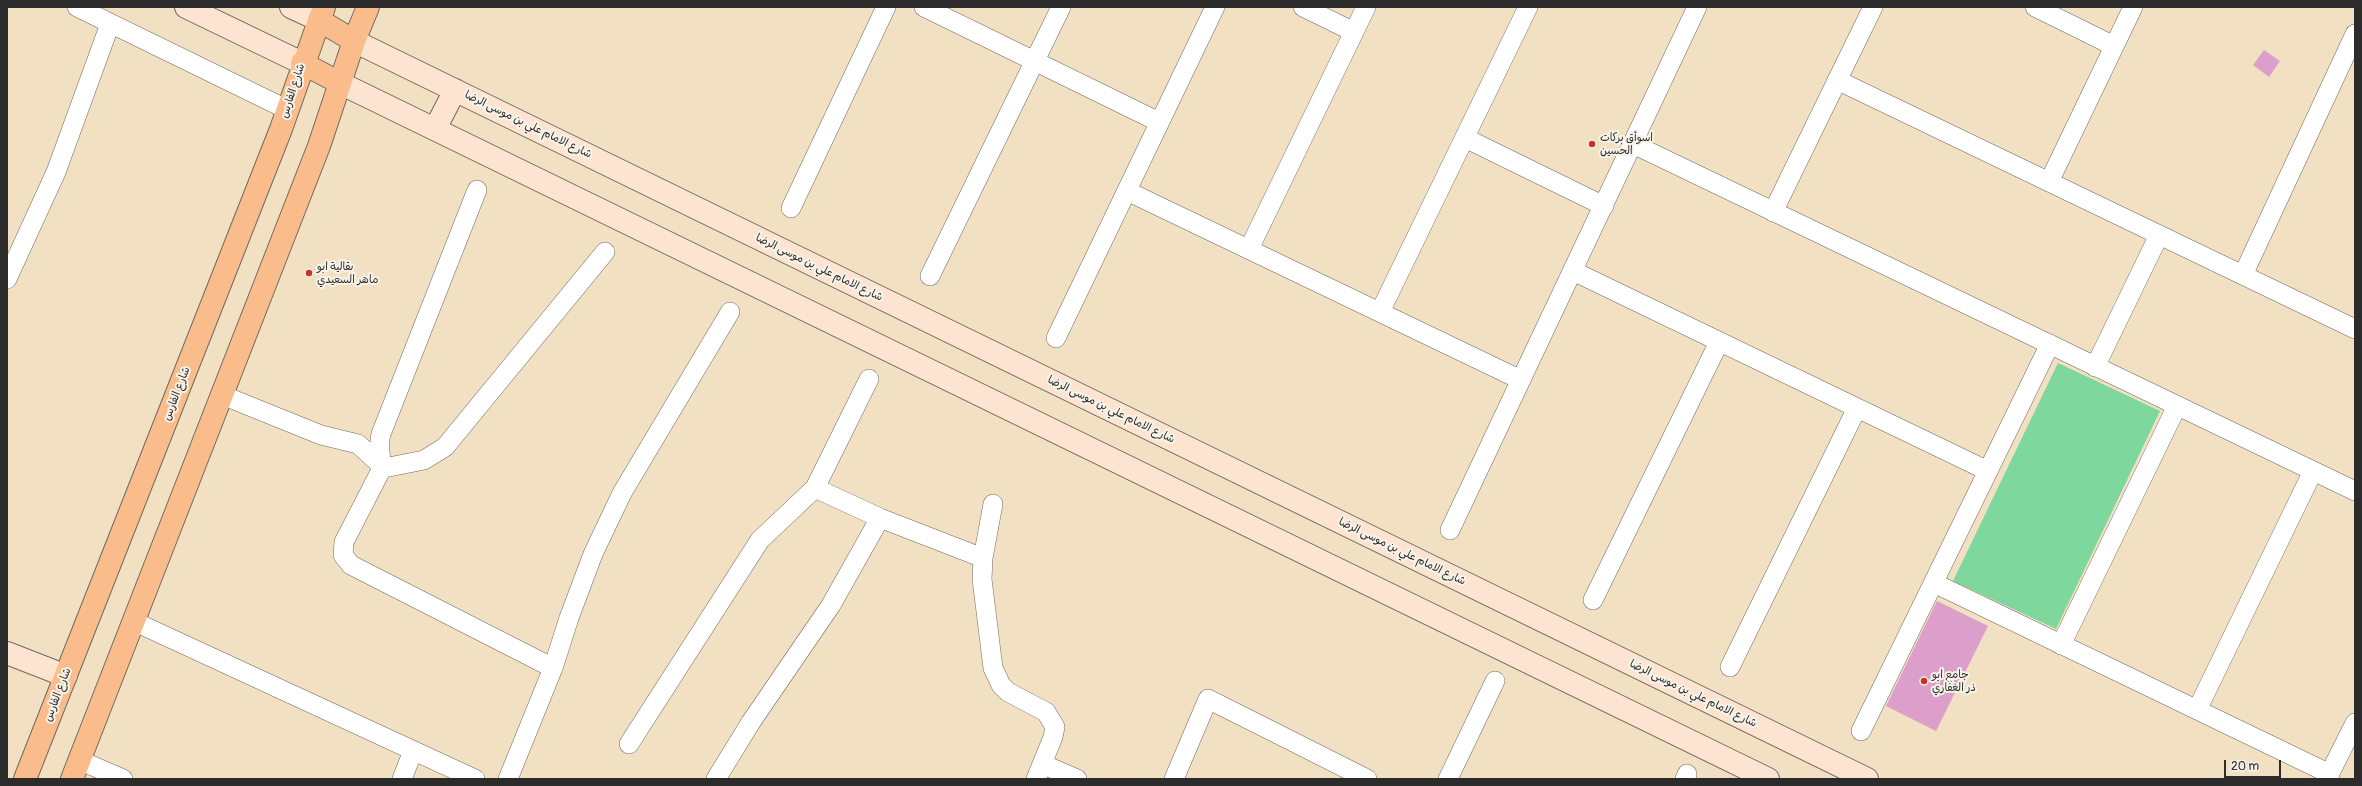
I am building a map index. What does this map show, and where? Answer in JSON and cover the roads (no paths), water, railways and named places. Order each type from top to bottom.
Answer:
[{"type":"main road","points":[[186,7],[1768,779]]},
{"type":"main road","points":[[292,7],[321,14],[354,41]]},
{"type":"main road","points":[[76,769],[319,146],[354,41],[368,7]]},
{"type":"main road","name":"شارع الفارس","points":[[25,779],[288,110],[302,64],[321,14]]},
{"type":"main road","name":"شارع الامام علي بن موسى الرضا","points":[[354,41],[1867,779]]},
{"type":"main road","points":[[435,129],[455,90]]},
{"type":"main road","points":[[7,653],[66,676]]},
{"type":"street","points":[[77,7],[288,110]]},
{"type":"street","points":[[791,208],[886,7]]},
{"type":"street","points":[[924,7],[1159,122]]},
{"type":"street","points":[[930,276],[1061,7]]},
{"type":"street","points":[[1056,338],[1215,7]]},
{"type":"street","points":[[1303,7],[1354,32]]},
{"type":"street","points":[[1249,249],[1366,7]]},
{"type":"street","points":[[1380,312],[1528,7]]},
{"type":"street","points":[[1450,530],[1697,7]]},
{"type":"street","points":[[1773,212],[1873,7]]},
{"type":"street","points":[[2035,7],[2114,46]]},
{"type":"street","points":[[2049,182],[2133,7]]},
{"type":"street","points":[[7,279],[56,172],[110,24]]},
{"type":"street","points":[[2244,276],[2355,34]]},
{"type":"street","points":[[1837,80],[2355,329]]},
{"type":"street","points":[[1465,138],[1604,206]]},
{"type":"street","points":[[1633,144],[2355,492]]},
{"type":"street","points":[[477,190],[380,438],[379,448],[382,466],[380,472],[344,542],[342,549],[346,561],[351,565],[553,668]]},
{"type":"street","points":[[1127,190],[1521,380]]},
{"type":"street","points":[[2096,367],[2160,235]]},
{"type":"street","points":[[222,395],[321,435],[358,444],[382,466],[395,467],[413,464],[435,454],[445,447],[605,252]]},
{"type":"street","points":[[1573,271],[1988,471]]},
{"type":"street","points":[[508,779],[553,668],[580,586],[607,523],[622,493],[730,312]]},
{"type":"street","points":[[1593,600],[1719,342]]},
{"type":"street","points":[[1861,731],[2050,344]]},
{"type":"street","points":[[629,744],[760,540],[815,488],[869,379]]},
{"type":"street","points":[[2061,645],[2177,406]]},
{"type":"street","points":[[1730,666],[1857,408]]},
{"type":"street","points":[[2197,710],[2313,471]]},
{"type":"street","points":[[815,488],[880,518],[983,558]]},
{"type":"street","points":[[993,504],[983,558],[984,600],[996,677],[1008,692],[1046,712],[1053,722],[1055,732],[1039,771],[1077,779]]},
{"type":"street","points":[[716,779],[751,722],[831,605],[880,518]]},
{"type":"street","points":[[1934,584],[2197,710],[2329,777],[2355,723]]},
{"type":"street","points":[[134,622],[476,779]]},
{"type":"street","points":[[1448,779],[1495,681]]},
{"type":"street","points":[[1174,779],[1208,699],[1344,774],[1367,779]]},
{"type":"street","points":[[402,779],[413,750]]},
{"type":"street","points":[[76,769],[123,779]]},
{"type":"place","name":"اسوأق بركات الحسين","points":[[1592,144]]},
{"type":"place","name":"بقالية ابو ماهر السعيدي","points":[[309,273]]},
{"type":"place","name":"جامع ابو ذر الغفاري","points":[[1924,681]]}]
